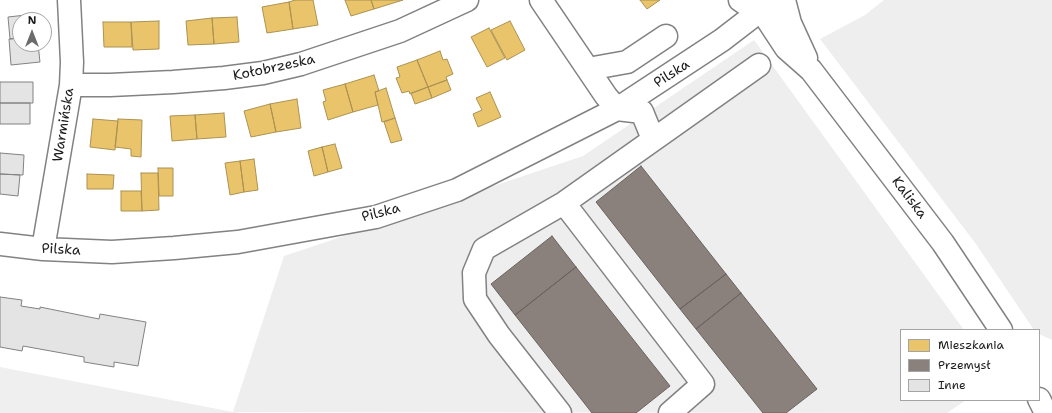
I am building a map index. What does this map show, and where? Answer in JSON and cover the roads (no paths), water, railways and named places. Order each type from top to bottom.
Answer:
[{"type":"street","name":"Warmińska","points":[[43,249],[71,85],[72,62],[69,0]]},
{"type":"street","name":"Kołobrzeska","points":[[71,85],[110,85],[165,82],[224,78],[263,73],[307,62],[400,31],[467,0]]},
{"type":"street","points":[[541,0],[617,110],[642,112],[653,139]]},
{"type":"street","name":"Pilska","points":[[722,40],[736,13],[735,0]]},
{"type":"street","points":[[740,0],[753,9],[762,10]]},
{"type":"street","name":"Pilska","points":[[0,244],[43,249],[112,252],[174,248],[238,242],[376,216],[456,190],[617,110],[722,40],[762,10],[770,9],[784,0]]},
{"type":"street","name":"Kaliska","points":[[784,0],[790,23],[811,70]]},
{"type":"street","name":"Kaliska","points":[[762,10],[786,48],[811,70],[943,243],[1000,329]]},
{"type":"street","points":[[588,69],[627,62],[666,36]]},
{"type":"street","points":[[560,413],[500,335],[475,299],[474,273],[484,249],[564,203],[759,65]]},
{"type":"street","points":[[564,203],[703,384],[670,413]]},
{"type":"street","points":[[1040,401],[1046,413]]}]
